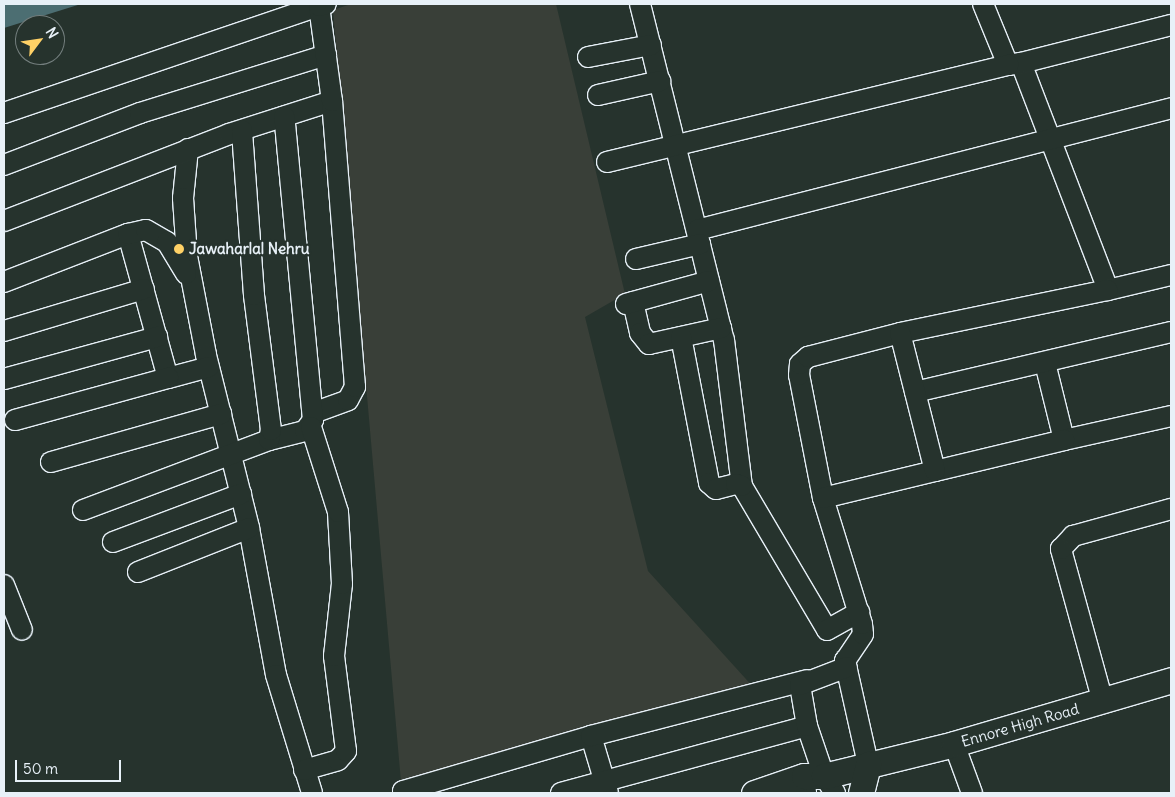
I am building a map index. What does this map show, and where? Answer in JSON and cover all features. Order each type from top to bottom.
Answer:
[{"type":"main road","name":"Ennore High Road","points":[[754,793],[817,785],[868,782],[954,744],[1103,702],[1171,680]]},
{"type":"street","points":[[640,4],[721,328],[742,486],[827,630],[859,612]]},
{"type":"street","points":[[984,4],[1050,139],[1108,290]]},
{"type":"street","points":[[4,112],[321,5],[332,101],[354,387],[353,395],[348,400],[312,420],[231,457],[84,510]]},
{"type":"street","points":[[607,162],[1171,25]]},
{"type":"street","points":[[588,57],[651,45]]},
{"type":"street","points":[[4,165],[140,113],[326,55]]},
{"type":"street","points":[[598,94],[660,81]]},
{"type":"street","points":[[4,221],[188,149],[332,101]]},
{"type":"street","points":[[636,259],[699,237],[1050,139],[1171,108]]},
{"type":"street","points":[[284,116],[312,420],[338,512],[342,584],[334,656],[346,751],[338,760],[304,770]]},
{"type":"street","points":[[242,130],[254,294],[271,430],[269,440]]},
{"type":"street","points":[[188,149],[183,198],[192,285],[209,367],[249,528],[276,675],[312,793]]},
{"type":"street","points":[[4,282],[128,234],[146,230],[167,242],[192,285]]},
{"type":"street","points":[[128,234],[168,378]]},
{"type":"street","points":[[868,782],[845,661],[863,634],[859,612],[823,498],[800,364],[808,357],[900,332],[1108,290],[1171,275]]},
{"type":"street","points":[[710,281],[629,303],[643,340],[649,344],[721,328]]},
{"type":"street","points":[[4,331],[144,289]]},
{"type":"street","points":[[900,332],[935,471]]},
{"type":"street","points":[[915,392],[1171,332]]},
{"type":"street","points":[[4,379],[157,336]]},
{"type":"street","points":[[681,336],[709,483],[716,489],[736,484],[742,486]]},
{"type":"street","points":[[1045,363],[1064,440]]},
{"type":"street","points":[[15,420],[209,367]]},
{"type":"street","points":[[51,462],[221,414]]},
{"type":"street","points":[[823,498],[1171,416]]},
{"type":"street","points":[[113,542],[240,494]]},
{"type":"street","points":[[1103,702],[1061,549],[1072,536],[1171,509]]},
{"type":"street","points":[[138,572],[249,528]]},
{"type":"street","points":[[4,585],[22,630]]},
{"type":"street","points":[[404,793],[403,790],[591,736],[807,680],[847,667]]},
{"type":"street","points":[[807,680],[800,685],[799,694],[808,726],[817,785]]},
{"type":"street","points":[[561,793],[606,788],[808,726]]},
{"type":"street","points":[[591,736],[606,788]]},
{"type":"street","points":[[954,744],[972,793]]},
{"type":"shaded area","points":[[351,4],[556,4],[625,294],[585,317],[648,571],[755,689],[401,782],[333,10]]},
{"type":"water","points":[[4,4],[81,4],[46,15],[15,15],[15,25],[4,28]]},
{"type":"place","name":"Jawaharlal Nehru","points":[[179,249]]}]
